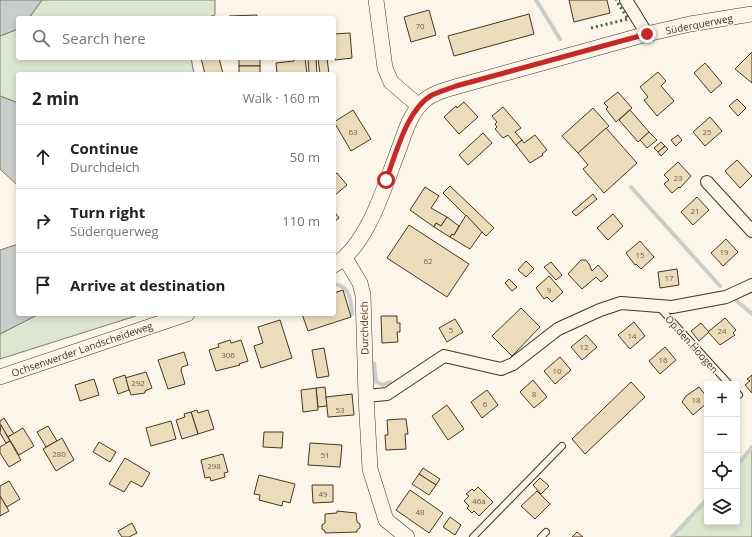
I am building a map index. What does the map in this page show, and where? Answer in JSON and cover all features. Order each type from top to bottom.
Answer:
[{"type":"street","points":[[376,0],[385,68],[391,82],[419,106]]},
{"type":"street","points":[[626,0],[647,34]]},
{"type":"street","name":"Süderquerweg","points":[[419,106],[432,95],[448,89],[647,34],[690,24],[752,14]]},
{"type":"street","name":"Durchdeich","points":[[407,537],[386,520],[370,469],[363,295],[360,283],[340,261],[359,239],[372,215],[408,124],[419,106]]},
{"type":"street","points":[[707,182],[752,231]]},
{"type":"street","name":"Op den Hoogen","points":[[366,396],[387,394],[444,356],[501,369],[513,364],[558,329],[600,310],[621,303],[672,307],[726,297],[752,285]]},
{"type":"street","name":"Ochsenwerder Landscheideweg","points":[[0,377],[181,316]]},
{"type":"lane","name":"Op den Hoogen","points":[[656,305],[726,381]]},
{"type":"lane","points":[[473,537],[562,446]]},
{"type":"green space","points":[[42,0],[215,0],[215,15],[212,16],[30,16]]},
{"type":"green space","points":[[16,30],[16,60],[191,60],[194,72],[16,72],[16,102],[0,96],[0,36]]},
{"type":"green space","points":[[35,316],[136,316],[0,359],[0,334]]},
{"type":"green space","points":[[752,447],[752,537],[672,537],[704,502],[704,525],[740,525],[740,462]]},
{"type":"shaded area","points":[[0,0],[42,0],[30,16],[16,16],[16,30],[0,36]]},
{"type":"shaded area","points":[[0,96],[16,102],[16,184],[0,169]]},
{"type":"shaded area","points":[[16,245],[16,316],[35,316],[0,334],[0,250]]},
{"type":"building","points":[[569,0],[607,0],[610,13],[574,22]]},
{"type":"building","points":[[429,10],[436,35],[411,42],[404,17]]},
{"type":"building","points":[[529,14],[534,34],[454,56],[448,36]]},
{"type":"building","points":[[257,15],[257,16],[229,16]]},
{"type":"building","points":[[350,33],[352,58],[336,60],[336,34]]},
{"type":"building","points":[[752,52],[752,83],[735,69]]},
{"type":"building","points":[[202,60],[220,60],[222,72],[204,72]]},
{"type":"building","points":[[239,60],[260,60],[260,66],[239,66]]},
{"type":"building","points":[[305,60],[307,72],[277,72],[276,63]]},
{"type":"building","points":[[308,60],[316,60],[317,72],[309,72]]},
{"type":"building","points":[[318,60],[327,60],[329,72],[320,72]]},
{"type":"building","points":[[705,63],[722,83],[711,93],[694,73]]},
{"type":"building","points":[[239,66],[260,66],[260,72],[239,72]]},
{"type":"building","points":[[658,72],[666,81],[661,86],[674,101],[657,116],[644,100],[648,97],[640,87]]},
{"type":"building","points":[[618,92],[632,108],[616,122],[606,109],[608,107],[604,103]]},
{"type":"building","points":[[737,99],[746,108],[738,116],[729,106]]},
{"type":"building","points":[[464,102],[478,117],[459,134],[444,117],[456,106],[457,108]]},
{"type":"building","points":[[503,107],[521,128],[515,132],[522,140],[516,145],[508,135],[503,138],[495,129],[497,127],[495,124],[497,122],[492,116]]},
{"type":"building","points":[[593,108],[609,126],[578,153],[562,136]]},
{"type":"building","points":[[353,110],[371,139],[351,151],[336,125],[336,121]]},
{"type":"building","points":[[630,110],[649,132],[638,142],[619,120]]},
{"type":"building","points":[[710,117],[722,131],[705,146],[693,132]]},
{"type":"building","points":[[606,128],[637,163],[604,193],[583,169],[588,165],[578,153]]},
{"type":"building","points":[[649,132],[657,140],[647,148],[640,140]]},
{"type":"building","points":[[483,133],[492,143],[468,165],[459,155]]},
{"type":"building","points":[[535,135],[547,150],[542,154],[543,155],[530,163],[516,145],[522,140],[524,143]]},
{"type":"building","points":[[678,135],[682,140],[676,146],[671,140]]},
{"type":"building","points":[[661,142],[665,146],[658,152],[654,148]]},
{"type":"building","points":[[665,146],[668,149],[661,156],[658,152]]},
{"type":"building","points":[[737,160],[752,176],[740,188],[725,171]]},
{"type":"building","points":[[678,162],[691,176],[680,188],[679,187],[672,193],[664,184],[669,180],[664,175]]},
{"type":"building","points":[[336,174],[347,185],[336,194]]},
{"type":"building","points":[[450,186],[494,228],[486,236],[443,193]]},
{"type":"building","points":[[425,187],[439,196],[431,208],[447,217],[441,226],[436,223],[434,227],[410,210]]},
{"type":"building","points":[[593,194],[597,199],[576,216],[572,212]]},
{"type":"building","points":[[697,197],[709,210],[693,225],[681,212]]},
{"type":"building","points":[[613,214],[623,226],[608,240],[597,228]]},
{"type":"building","points":[[466,215],[482,232],[470,249],[450,237],[452,234],[454,235]]},
{"type":"building","points":[[447,217],[459,226],[454,235],[452,234],[450,237],[434,227],[436,223],[441,226]]},
{"type":"building","points":[[409,225],[469,264],[447,297],[387,258]]},
{"type":"building","points":[[726,239],[738,252],[723,266],[711,253]]},
{"type":"building","points":[[640,241],[654,257],[641,269],[636,264],[635,265],[626,253]]},
{"type":"building","points":[[581,260],[586,260],[592,271],[598,265],[608,276],[601,282],[596,277],[582,289],[568,274]]},
{"type":"building","points":[[526,261],[534,269],[526,277],[518,270]]},
{"type":"building","points":[[551,262],[562,275],[556,280],[544,267]]},
{"type":"building","points":[[677,269],[679,285],[660,288],[658,272]]},
{"type":"building","points":[[549,276],[563,292],[552,302],[547,297],[544,299],[536,288]]},
{"type":"building","points":[[509,279],[517,287],[512,291],[505,283]]},
{"type":"building","points":[[343,290],[351,317],[308,331],[303,316],[336,316],[336,292]]},
{"type":"building","points":[[521,308],[540,327],[512,356],[492,336]]},
{"type":"building","points":[[381,316],[397,316],[397,323],[400,323],[400,332],[397,332],[398,342],[382,343]]},
{"type":"building","points":[[725,318],[736,330],[733,333],[735,335],[720,345],[708,332]]},
{"type":"building","points":[[455,319],[463,332],[447,342],[439,328]]},
{"type":"building","points":[[280,320],[292,358],[261,368],[254,346],[263,343],[258,327]]},
{"type":"building","points":[[634,322],[645,336],[630,349],[618,335]]},
{"type":"building","points":[[701,323],[709,332],[699,341],[691,331]]},
{"type":"building","points":[[586,335],[597,347],[582,360],[571,347]]},
{"type":"building","points":[[230,340],[231,343],[241,340],[248,361],[239,364],[240,365],[216,371],[209,350],[219,347],[218,344]]},
{"type":"building","points":[[665,347],[676,360],[660,374],[649,361]]},
{"type":"building","points":[[324,348],[329,376],[317,378],[312,350]]},
{"type":"building","points":[[184,352],[188,365],[182,367],[181,370],[185,384],[168,389],[158,360]]},
{"type":"building","points":[[560,357],[571,370],[555,384],[544,371]]},
{"type":"building","points":[[146,372],[152,388],[145,391],[145,393],[131,395],[125,378]]},
{"type":"building","points":[[125,375],[129,390],[118,394],[113,379]]},
{"type":"building","points":[[752,375],[752,393],[745,385],[750,381],[747,379]]},
{"type":"building","points":[[94,379],[99,395],[80,401],[75,385]]},
{"type":"building","points":[[533,380],[547,397],[534,408],[520,392]]},
{"type":"building","points":[[631,382],[645,397],[585,454],[572,439]]},
{"type":"building","points":[[325,387],[327,406],[318,407],[316,388]]},
{"type":"building","points":[[699,387],[704,393],[704,406],[693,415],[682,402],[686,396]]},
{"type":"building","points":[[316,388],[318,410],[303,412],[301,390]]},
{"type":"building","points":[[487,390],[498,405],[482,418],[471,402]]},
{"type":"building","points":[[352,394],[354,415],[328,417],[326,397]]},
{"type":"building","points":[[447,405],[464,429],[448,440],[432,416]]},
{"type":"building","points":[[197,410],[198,413],[208,410],[214,429],[198,434],[191,412]]},
{"type":"building","points":[[191,412],[198,434],[182,439],[176,420],[185,417],[184,414]]},
{"type":"building","points":[[4,418],[14,434],[8,437],[0,424],[0,421]]},
{"type":"building","points":[[406,419],[408,434],[405,434],[406,449],[386,450],[385,435],[388,435],[387,420]]},
{"type":"building","points":[[171,421],[176,439],[151,446],[146,428]]},
{"type":"building","points":[[1,425],[10,441],[6,443],[0,433]]},
{"type":"building","points":[[48,426],[57,441],[46,447],[37,432]]},
{"type":"building","points":[[23,428],[34,446],[19,455],[8,437]]},
{"type":"building","points":[[264,432],[283,432],[282,448],[263,447]]},
{"type":"building","points":[[62,438],[74,460],[56,471],[43,449]]},
{"type":"building","points":[[10,441],[21,460],[9,467],[0,453],[0,447]]},
{"type":"building","points":[[99,442],[116,452],[110,462],[93,452]]},
{"type":"building","points":[[310,443],[342,445],[340,467],[308,465]]},
{"type":"building","points":[[223,454],[228,472],[224,473],[225,477],[211,481],[210,477],[205,478],[201,460]]},
{"type":"building","points":[[125,458],[150,473],[142,487],[131,481],[124,492],[109,484]]},
{"type":"building","points":[[423,468],[440,479],[436,485],[419,474]]},
{"type":"building","points":[[419,474],[436,485],[429,495],[412,484]]},
{"type":"building","points":[[259,475],[295,484],[290,503],[283,501],[282,506],[259,500],[260,495],[254,494]]},
{"type":"building","points":[[540,478],[549,486],[541,494],[533,485]]},
{"type":"building","points":[[9,481],[20,499],[7,507],[0,496],[0,486]]},
{"type":"building","points":[[312,485],[333,485],[333,502],[313,503]]},
{"type":"building","points":[[478,487],[493,502],[479,516],[474,511],[472,513],[467,508],[469,506],[464,501],[469,496],[466,494],[472,489],[474,491]]},
{"type":"building","points":[[410,490],[443,513],[429,533],[396,510]]},
{"type":"building","points":[[537,491],[550,504],[535,519],[521,506]]},
{"type":"building","points":[[0,496],[9,511],[0,516]]},
{"type":"building","points":[[337,511],[356,513],[357,522],[360,524],[360,528],[357,532],[325,533],[322,529],[322,525],[325,523],[325,514],[337,513]]},
{"type":"building","points":[[450,517],[461,525],[455,535],[443,527]]},
{"type":"building","points":[[132,523],[137,533],[129,537],[122,537],[118,531]]},
{"type":"building","points":[[577,532],[583,537],[572,537]]},
{"type":"waterway","points":[[536,0],[560,39]]},
{"type":"waterway","points":[[631,187],[720,286]]},
{"type":"waterway","points":[[336,284],[339,285],[349,294],[352,314]]},
{"type":"waterway","points":[[737,301],[752,314]]},
{"type":"waterway","points":[[374,363],[376,382],[383,385],[390,382]]},
{"type":"waterway","points":[[740,462],[752,447]]},
{"type":"waterway","points":[[672,537],[704,502]]},
{"type":"hedge","points":[[591,28],[628,19],[616,0]]},
{"type":"route","points":[[386,180],[408,124],[419,106],[432,95],[456,86],[647,34]]}]
